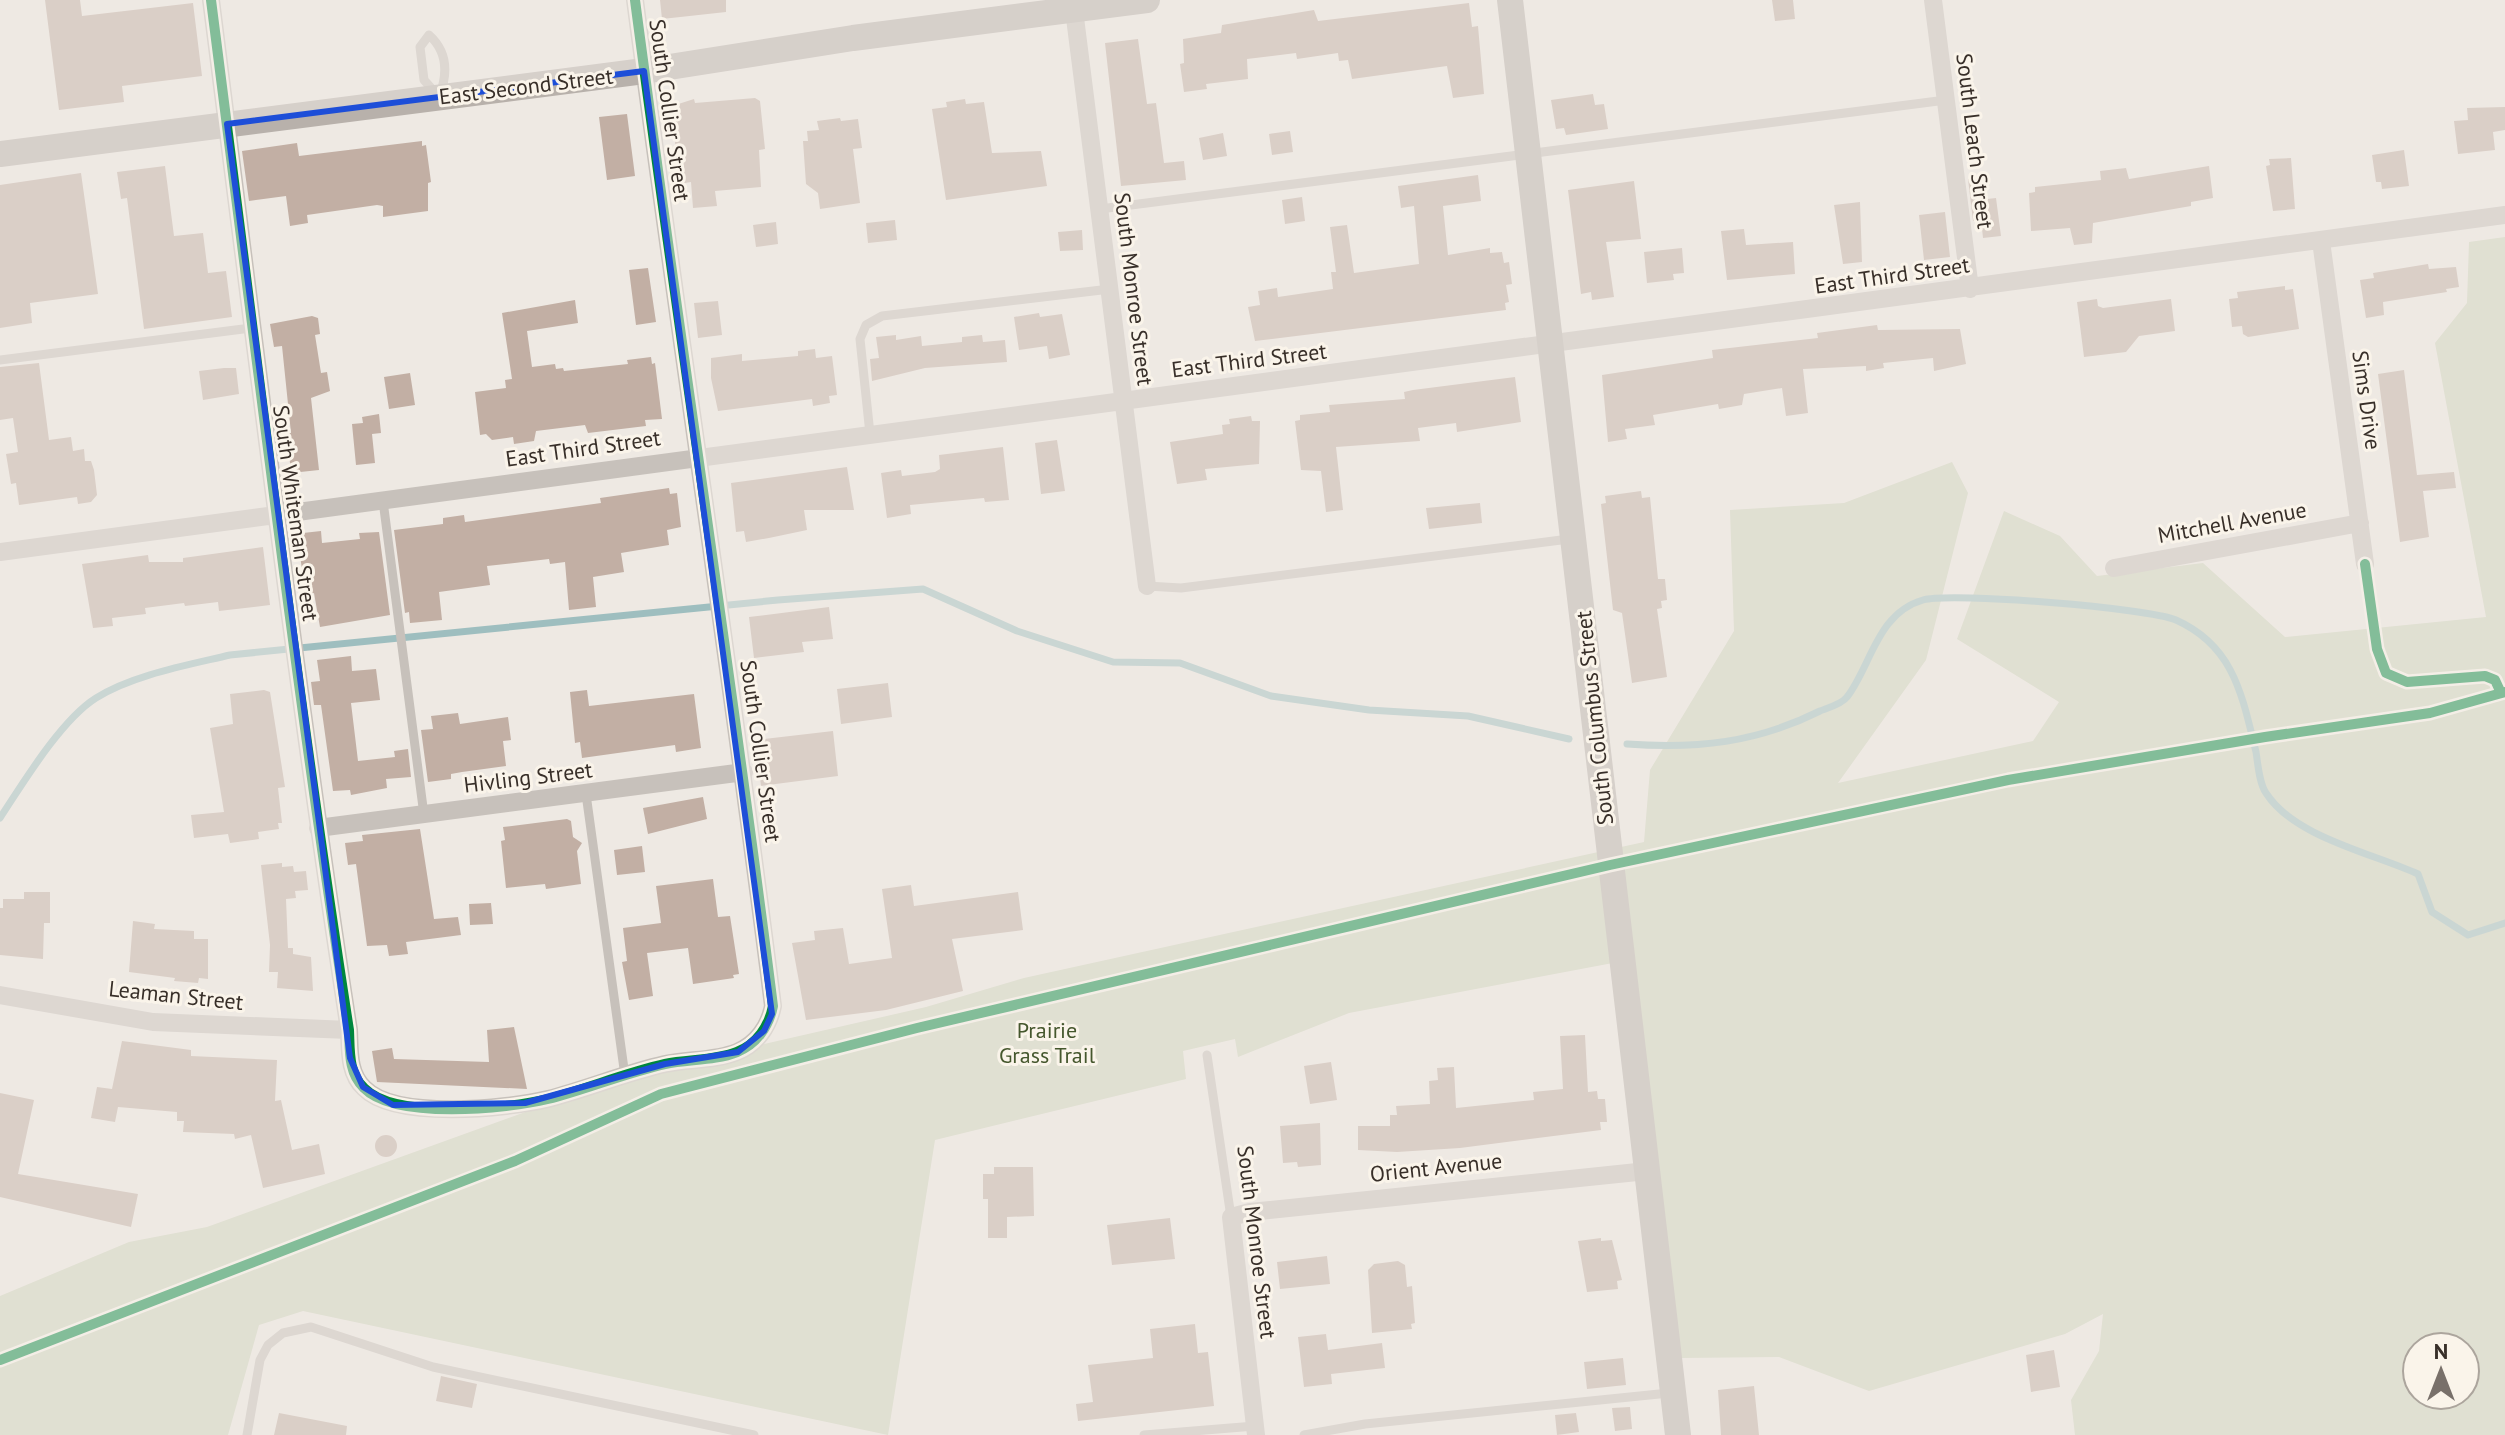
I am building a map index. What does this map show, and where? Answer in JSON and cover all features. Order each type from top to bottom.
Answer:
[{"type":"street","name":"South Whiteman Street","points":[[211,0],[251,328],[318,828],[349,1030]]},
{"type":"street","name":"South Collier Street","points":[[349,1030],[355,1075],[374,1096],[393,1105],[457,1107],[525,1103],[665,1064],[738,1052],[764,1031],[772,1014],[744,772],[696,456],[635,0]]},
{"type":"street","name":"East Second Street","points":[[0,154],[644,71],[1072,5],[1147,0]]},
{"type":"street","name":"South Columbus Street","points":[[1510,0],[1678,1435]]},
{"type":"street","name":"South Leach Street","points":[[1933,0],[1970,289]]},
{"type":"street","name":"South Monroe Street","points":[[1072,5],[1147,586]]},
{"type":"street","name":"East Third Street","points":[[0,552],[2505,215]]},
{"type":"street","name":"Sims Drive","points":[[2321,241],[2365,564]]},
{"type":"street","name":"Mitchell Avenue","points":[[2114,568],[2360,523]]},
{"type":"street","name":"Hivling Street","points":[[318,828],[744,772]]},
{"type":"street","name":"Leaman Street","points":[[0,995],[153,1022],[349,1030]]},
{"type":"street","name":"Orient Avenue","points":[[1231,1217],[1297,1206],[1647,1171]]},
{"type":"street","name":"South Monroe Street","points":[[1231,1217],[1256,1430]]},
{"type":"lane","points":[[429,35],[440,45],[447,77],[439,97],[424,80],[420,47],[429,35]]},
{"type":"lane","points":[[1100,209],[1946,100]]},
{"type":"lane","points":[[870,434],[860,339],[866,325],[882,316],[1110,289]]},
{"type":"lane","points":[[0,360],[251,328]]},
{"type":"lane","points":[[383,499],[424,815]]},
{"type":"lane","points":[[1147,586],[1181,588],[1574,538]]},
{"type":"lane","points":[[586,794],[625,1076]]},
{"type":"lane","name":"South Monroe Street","points":[[1207,1055],[1231,1217]]},
{"type":"lane","points":[[247,1435],[260,1360],[268,1345],[283,1333],[311,1327],[433,1367],[754,1435]]},
{"type":"lane","points":[[1304,1435],[1365,1424],[1672,1393]]},
{"type":"lane","points":[[1144,1435],[1256,1430]]},
{"type":"highlighted area","points":[[644,71],[772,1014],[764,1031],[738,1052],[665,1064],[525,1103],[393,1105],[363,1087],[350,1058],[227,124]]},
{"type":"green space","name":"Prairie Grass Trail","points":[[2505,237],[2505,1435],[2075,1435],[2071,1400],[2099,1351],[2103,1314],[2065,1334],[1869,1391],[1779,1357],[1680,1358],[1634,959],[1349,1013],[1238,1057],[1235,1039],[1183,1051],[1186,1079],[935,1140],[888,1435],[303,1311],[259,1325],[228,1435],[0,1435],[0,1296],[129,1242],[207,1227],[625,1076],[926,1007],[1024,978],[1644,842],[1650,770],[1734,631],[1730,510],[1844,503],[1952,462],[1968,493],[1926,660],[1838,783],[2033,741],[2059,702],[1957,639],[2004,511],[2060,536],[2097,576],[2203,563],[2285,637],[2486,617],[2435,343],[2467,303],[2469,242]]},
{"type":"building","points":[[45,0],[80,0],[82,16],[193,3],[202,76],[122,86],[124,102],[59,110]]},
{"type":"building","points":[[660,0],[726,0],[726,12],[662,19]]},
{"type":"building","points":[[1772,0],[1793,0],[1795,19],[1775,21]]},
{"type":"building","points":[[1469,3],[1472,27],[1478,26],[1484,94],[1453,98],[1447,66],[1352,79],[1348,60],[1339,61],[1338,53],[1297,59],[1296,53],[1247,59],[1248,79],[1206,84],[1207,89],[1184,92],[1180,64],[1184,63],[1183,39],[1221,33],[1222,25],[1314,10],[1318,21]]},
{"type":"building","points":[[1138,39],[1147,104],[1156,103],[1164,163],[1184,161],[1186,180],[1121,186],[1105,43]]},
{"type":"building","points":[[1593,94],[1595,105],[1604,104],[1608,129],[1566,135],[1564,128],[1556,129],[1551,100]]},
{"type":"building","points":[[755,98],[760,101],[765,149],[759,150],[761,187],[715,191],[717,206],[693,208],[691,182],[673,185],[670,168],[679,166],[669,107],[694,99],[695,103]]},
{"type":"building","points":[[965,99],[966,104],[984,102],[992,153],[1041,151],[1047,186],[946,200],[932,109],[947,107],[946,102]]},
{"type":"building","points":[[2505,107],[2505,130],[2493,132],[2495,150],[2458,154],[2454,121],[2468,120],[2467,108]]},
{"type":"building","points":[[627,114],[635,176],[607,180],[599,117]]},
{"type":"building","points":[[840,118],[841,121],[858,119],[862,148],[853,149],[860,203],[820,209],[818,193],[806,184],[803,141],[808,141],[807,131],[819,130],[817,121]]},
{"type":"building","points":[[1290,131],[1293,152],[1272,155],[1269,134]]},
{"type":"building","points":[[1223,133],[1227,156],[1203,160],[1199,138]]},
{"type":"building","points":[[422,141],[422,146],[426,145],[431,182],[428,183],[428,211],[383,217],[383,206],[377,205],[307,215],[308,223],[290,226],[286,196],[249,201],[242,151],[297,143],[299,156]]},
{"type":"building","points":[[2404,150],[2409,186],[2382,189],[2381,182],[2376,182],[2372,155]]},
{"type":"building","points":[[2291,158],[2295,209],[2273,211],[2266,166],[2270,165],[2269,159]]},
{"type":"building","points":[[165,166],[174,236],[203,233],[208,273],[226,271],[232,317],[144,329],[127,198],[121,199],[117,172]]},
{"type":"building","points":[[2209,166],[2213,198],[2191,202],[2191,206],[2093,223],[2092,243],[2074,245],[2070,228],[2031,231],[2029,193],[2035,192],[2035,187],[2101,180],[2100,171],[2126,168],[2129,179]]},
{"type":"building","points":[[81,173],[98,294],[30,303],[32,323],[0,328],[0,185]]},
{"type":"building","points":[[1478,175],[1481,201],[1443,206],[1448,255],[1490,248],[1490,253],[1502,252],[1504,263],[1509,262],[1512,284],[1506,285],[1509,302],[1505,303],[1506,310],[1255,341],[1248,307],[1260,305],[1258,291],[1277,288],[1278,297],[1333,289],[1331,272],[1336,272],[1330,227],[1347,225],[1354,273],[1419,264],[1414,206],[1401,208],[1398,186]]},
{"type":"building","points":[[1985,177],[1987,199],[1996,198],[2001,236],[1983,238],[1981,219],[1973,221],[1968,179]]},
{"type":"building","points":[[1634,181],[1641,239],[1606,242],[1614,297],[1592,300],[1591,292],[1581,294],[1568,190]]},
{"type":"building","points":[[1302,197],[1305,221],[1285,224],[1282,200]]},
{"type":"building","points":[[1860,202],[1862,262],[1843,264],[1834,205]]},
{"type":"building","points":[[1945,212],[1950,257],[1924,260],[1919,215]]},
{"type":"building","points":[[895,220],[897,240],[868,243],[866,223]]},
{"type":"building","points":[[776,222],[778,244],[756,247],[753,225]]},
{"type":"building","points":[[1744,229],[1746,245],[1793,242],[1795,274],[1727,280],[1721,231]]},
{"type":"building","points":[[1082,230],[1083,250],[1060,251],[1058,232]]},
{"type":"building","points":[[1682,248],[1684,273],[1673,274],[1674,280],[1647,283],[1644,252]]},
{"type":"building","points":[[2428,264],[2429,269],[2456,267],[2459,287],[2446,289],[2447,292],[2383,302],[2384,315],[2366,318],[2360,280],[2374,278],[2373,273]]},
{"type":"building","points":[[648,268],[656,322],[636,325],[629,270]]},
{"type":"building","points":[[2285,286],[2285,290],[2293,289],[2299,329],[2248,337],[2243,334],[2242,326],[2232,327],[2229,299],[2238,298],[2237,292]]},
{"type":"building","points":[[2097,299],[2098,306],[2103,308],[2171,299],[2175,331],[2139,336],[2126,352],[2084,357],[2077,302]]},
{"type":"building","points":[[575,300],[578,323],[527,331],[532,367],[555,364],[556,369],[563,368],[564,371],[628,364],[627,360],[651,357],[652,364],[655,363],[662,419],[645,420],[646,426],[588,433],[585,425],[536,431],[534,441],[514,444],[513,437],[492,440],[486,434],[480,435],[475,392],[506,388],[505,380],[512,379],[502,313]]},
{"type":"building","points":[[718,301],[722,335],[698,338],[694,303]]},
{"type":"building","points":[[1039,313],[1040,317],[1062,314],[1070,355],[1049,359],[1047,346],[1019,350],[1014,317]]},
{"type":"building","points":[[312,316],[318,318],[320,334],[315,335],[321,373],[327,372],[330,391],[311,398],[319,470],[291,473],[287,433],[291,433],[282,346],[274,347],[270,324]]},
{"type":"building","points":[[1877,325],[1878,330],[1960,329],[1966,364],[1934,371],[1933,358],[1883,363],[1884,368],[1866,371],[1866,366],[1803,369],[1808,413],[1786,416],[1782,388],[1744,394],[1742,405],[1719,409],[1718,404],[1653,415],[1655,425],[1625,429],[1627,439],[1608,442],[1602,375],[1713,358],[1712,350],[1818,338],[1817,333]]},
{"type":"building","points":[[896,335],[896,340],[921,336],[922,346],[962,342],[962,337],[982,335],[983,342],[1005,340],[1007,362],[925,368],[872,381],[870,359],[879,358],[876,337]]},
{"type":"building","points":[[815,349],[816,358],[832,356],[837,395],[829,396],[830,403],[813,406],[812,399],[718,411],[711,378],[711,358],[742,354],[742,361],[798,356],[798,351]]},
{"type":"building","points":[[39,363],[49,440],[71,437],[73,451],[84,449],[85,461],[91,461],[94,470],[97,495],[91,502],[78,504],[77,497],[19,505],[16,483],[11,484],[6,454],[18,452],[13,418],[0,420],[0,367]]},
{"type":"building","points":[[236,368],[239,394],[203,400],[199,371]]},
{"type":"building","points":[[2404,370],[2417,475],[2454,472],[2456,488],[2423,491],[2429,537],[2400,542],[2378,374]]},
{"type":"building","points":[[410,373],[415,405],[389,409],[384,377]]},
{"type":"building","points":[[1515,377],[1521,422],[1457,432],[1456,423],[1418,428],[1420,441],[1336,447],[1343,510],[1326,512],[1321,471],[1301,470],[1295,421],[1300,420],[1300,415],[1330,412],[1329,405],[1405,399],[1404,392],[1413,390]]},
{"type":"building","points":[[379,414],[381,433],[372,434],[375,463],[356,465],[352,424],[363,423],[362,417]]},
{"type":"building","points":[[1251,416],[1252,421],[1260,421],[1259,464],[1205,469],[1207,480],[1177,484],[1170,442],[1223,434],[1222,425],[1230,424],[1229,419]]},
{"type":"building","points":[[1057,440],[1065,491],[1041,494],[1035,443]]},
{"type":"building","points":[[1003,447],[1009,500],[985,502],[984,498],[910,505],[911,514],[887,518],[881,473],[901,470],[902,476],[935,472],[940,469],[939,455]]},
{"type":"building","points":[[847,467],[854,510],[804,510],[807,530],[769,538],[746,542],[744,531],[736,532],[731,483]]},
{"type":"building","points":[[669,488],[670,494],[677,493],[681,527],[667,530],[669,545],[621,553],[624,572],[593,577],[596,607],[569,610],[565,562],[550,564],[549,559],[487,566],[490,585],[439,592],[442,620],[410,623],[409,612],[405,613],[394,530],[443,524],[443,518],[464,515],[465,522],[601,503],[600,498]]},
{"type":"building","points":[[1641,491],[1642,498],[1650,497],[1658,579],[1665,579],[1667,600],[1661,601],[1662,608],[1657,609],[1667,677],[1632,683],[1622,613],[1613,610],[1601,504],[1606,503],[1605,496]]},
{"type":"building","points":[[1480,503],[1482,523],[1429,529],[1426,508]]},
{"type":"building","points":[[321,531],[322,543],[360,539],[359,533],[379,532],[390,615],[320,627],[314,593],[306,595],[298,543],[303,533]]},
{"type":"building","points":[[263,547],[270,605],[219,611],[218,602],[145,608],[146,614],[112,618],[113,626],[93,628],[82,564],[148,555],[149,562],[183,562],[183,558]]},
{"type":"building","points":[[829,607],[833,639],[802,642],[804,652],[754,658],[749,617]]},
{"type":"building","points":[[351,656],[352,671],[376,669],[380,700],[351,703],[358,761],[395,757],[394,751],[408,749],[411,777],[386,779],[387,788],[351,795],[350,790],[333,791],[321,705],[314,705],[311,682],[320,681],[317,660]]},
{"type":"building","points":[[888,683],[892,717],[841,724],[837,689]]},
{"type":"building","points":[[587,690],[589,706],[694,694],[701,748],[676,752],[675,745],[582,758],[580,742],[575,743],[570,692]]},
{"type":"building","points":[[270,692],[285,787],[278,788],[282,823],[278,823],[279,829],[258,832],[259,839],[230,843],[228,834],[194,838],[191,815],[224,812],[210,728],[233,724],[230,694]]},
{"type":"building","points":[[458,713],[460,724],[508,717],[511,740],[503,741],[506,766],[451,774],[451,779],[428,782],[421,730],[433,729],[431,716]]},
{"type":"building","points":[[833,731],[838,776],[761,786],[755,740]]},
{"type":"building","points":[[703,797],[707,819],[648,834],[643,808]]},
{"type":"building","points":[[571,821],[573,837],[582,843],[577,851],[581,884],[546,889],[545,884],[506,888],[501,841],[505,840],[503,827]]},
{"type":"building","points":[[420,829],[434,919],[458,917],[461,935],[406,942],[408,954],[389,956],[387,945],[367,946],[356,864],[348,865],[345,843],[363,841],[362,835]]},
{"type":"building","points":[[642,846],[645,872],[617,875],[614,850]]},
{"type":"building","points":[[282,863],[282,867],[293,866],[294,872],[306,871],[308,890],[295,891],[296,898],[286,899],[288,948],[293,948],[293,954],[311,957],[313,991],[277,988],[278,972],[269,972],[270,945],[261,865]]},
{"type":"building","points":[[713,879],[718,917],[730,916],[739,974],[733,975],[734,978],[693,984],[688,948],[647,953],[653,996],[629,1000],[622,962],[627,961],[623,928],[661,923],[656,886]]},
{"type":"building","points":[[911,885],[914,906],[1018,892],[1023,930],[952,939],[963,991],[886,1010],[806,1020],[792,943],[815,940],[814,931],[843,928],[849,964],[892,958],[882,889]]},
{"type":"building","points":[[24,892],[50,892],[50,923],[44,923],[43,959],[0,955],[0,908],[3,908],[3,899],[24,899]]},
{"type":"building","points":[[491,903],[493,924],[470,925],[469,904]]},
{"type":"building","points":[[133,921],[155,924],[154,929],[194,931],[194,939],[208,939],[208,979],[199,978],[198,983],[174,981],[175,978],[129,972]]},
{"type":"building","points":[[514,1027],[527,1089],[377,1082],[372,1051],[392,1048],[394,1059],[489,1062],[487,1030]]},
{"type":"building","points":[[1585,1035],[1588,1092],[1597,1091],[1598,1099],[1605,1099],[1607,1122],[1600,1122],[1601,1130],[1460,1148],[1397,1152],[1358,1150],[1358,1126],[1390,1126],[1390,1115],[1397,1115],[1396,1106],[1430,1104],[1429,1081],[1438,1080],[1437,1068],[1454,1067],[1456,1108],[1534,1100],[1533,1092],[1563,1089],[1560,1036]]},
{"type":"building","points":[[122,1041],[191,1050],[191,1056],[277,1060],[275,1101],[281,1100],[292,1150],[319,1144],[325,1174],[263,1188],[251,1135],[235,1139],[234,1134],[183,1132],[184,1121],[177,1121],[177,1112],[118,1107],[115,1122],[91,1118],[97,1087],[112,1089]]},
{"type":"building","points":[[1331,1062],[1337,1100],[1310,1104],[1304,1066]]},
{"type":"building","points":[[0,1093],[34,1100],[18,1174],[138,1194],[131,1227],[0,1197]]},
{"type":"building","points":[[1320,1123],[1321,1165],[1298,1167],[1297,1162],[1283,1163],[1280,1126]]},
{"type":"building","points":[[386,1135],[394,1138],[397,1146],[394,1154],[386,1157],[378,1154],[375,1146],[378,1138]]},
{"type":"building","points":[[994,1167],[1033,1167],[1034,1216],[1007,1217],[1007,1238],[988,1238],[988,1199],[983,1199],[983,1174],[994,1174]]},
{"type":"building","points":[[1170,1218],[1175,1259],[1112,1265],[1107,1225]]},
{"type":"building","points":[[1601,1238],[1601,1241],[1612,1240],[1622,1280],[1617,1281],[1618,1289],[1587,1292],[1578,1241]]},
{"type":"building","points":[[1327,1256],[1330,1284],[1280,1289],[1277,1262]]},
{"type":"building","points":[[1398,1261],[1405,1265],[1407,1287],[1412,1286],[1415,1323],[1411,1324],[1412,1329],[1372,1333],[1368,1270],[1374,1264]]},
{"type":"building","points":[[1195,1324],[1198,1353],[1208,1352],[1214,1406],[1078,1421],[1076,1404],[1093,1402],[1088,1365],[1153,1358],[1150,1329]]},
{"type":"building","points":[[1326,1334],[1328,1350],[1382,1343],[1385,1368],[1331,1374],[1332,1384],[1304,1387],[1298,1337]]},
{"type":"building","points":[[2054,1350],[2060,1387],[2031,1392],[2026,1355]]},
{"type":"building","points":[[1623,1358],[1626,1385],[1587,1389],[1584,1362]]},
{"type":"building","points":[[441,1376],[477,1384],[472,1408],[436,1401]]},
{"type":"building","points":[[1754,1386],[1759,1435],[1721,1435],[1718,1390]]},
{"type":"building","points":[[1630,1407],[1632,1429],[1615,1431],[1612,1408]]},
{"type":"building","points":[[279,1413],[347,1426],[346,1435],[274,1435]]},
{"type":"building","points":[[1576,1413],[1579,1432],[1557,1435],[1555,1415]]},
{"type":"waterway","points":[[0,818],[44,753],[83,708],[126,683],[179,667],[230,655],[778,600],[923,589],[1017,631],[1113,662],[1180,663],[1271,696],[1369,710],[1468,716],[1569,739]]},
{"type":"waterway","points":[[1627,744],[1702,744],[1749,737],[1838,704],[1847,697],[1885,628],[1895,616],[1923,600],[2009,600],[2159,615],[2196,631],[2223,658],[2246,711],[2262,784],[2279,808],[2295,821],[2335,842],[2418,874],[2432,912],[2468,935],[2505,923]]},
{"type":"cycle path","points":[[211,0],[352,1068],[364,1088],[379,1098],[400,1105],[452,1109],[529,1103],[665,1064],[729,1055],[744,1049],[756,1039],[765,1027],[773,1006],[635,0]]},
{"type":"cycle path","points":[[2365,564],[2377,649],[2386,673],[2407,682],[2485,676],[2495,680],[2501,693]]},
{"type":"cycle path","points":[[0,1360],[515,1161],[661,1094],[917,1028],[1610,865],[2008,780],[2430,713],[2505,692]]}]
